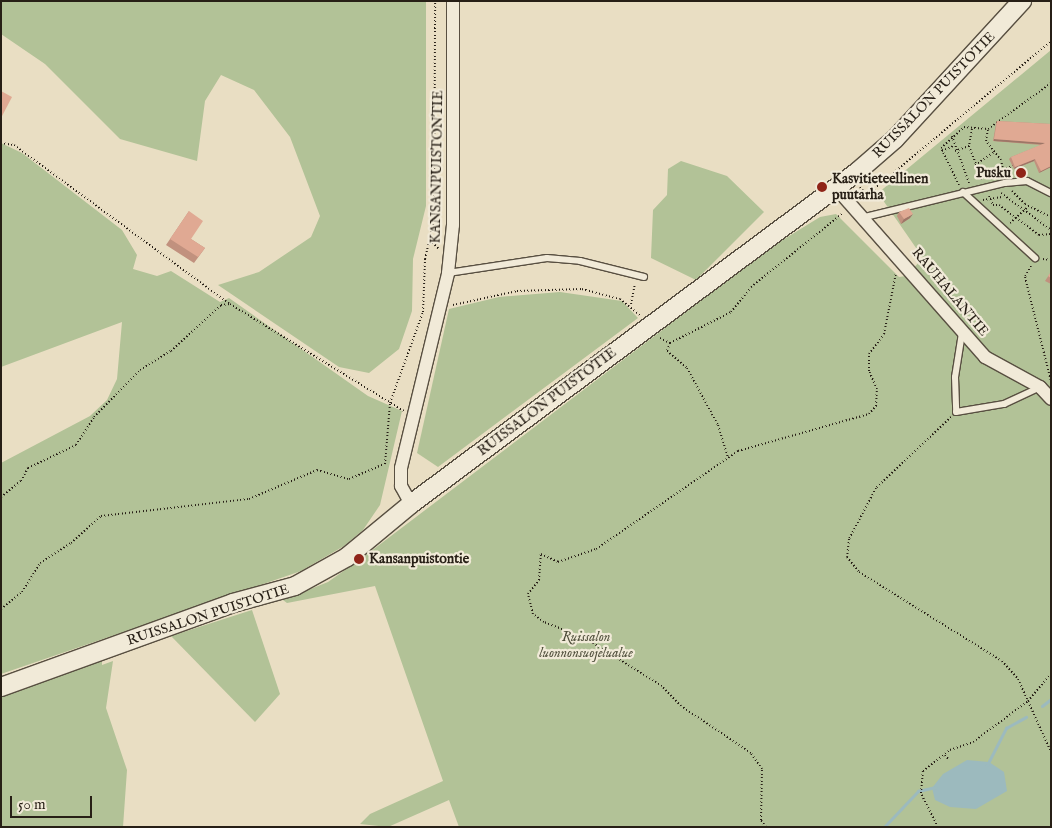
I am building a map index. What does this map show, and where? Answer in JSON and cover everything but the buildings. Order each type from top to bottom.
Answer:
[{"type":"street","name":"KANSANPUISTONTIE","points":[[411,504],[401,486],[401,468],[448,273],[453,225],[453,1]]},
{"type":"street","name":"RUISSALON PUISTOTIE","points":[[1,687],[322,574],[411,504],[837,189],[895,139],[1022,1]]},
{"type":"street","name":"RAUHALANTIE","points":[[837,189],[899,254],[962,333],[985,357],[1046,386],[1051,399]]},
{"type":"lane","points":[[865,217],[996,184],[1027,181],[1051,193]]},
{"type":"lane","points":[[963,192],[1005,228],[1035,258]]},
{"type":"lane","points":[[448,273],[547,258],[580,261],[644,278]]},
{"type":"lane","points":[[962,333],[955,377],[956,412],[1004,404],[1046,386]]},
{"type":"path","points":[[1,609],[22,592],[40,562],[71,543],[102,516],[231,502],[262,495],[317,470],[349,479],[385,464],[390,403],[423,312],[424,259],[434,221],[435,1]]},
{"type":"path","points":[[941,151],[952,136],[964,127],[972,129],[988,128],[1050,84]]},
{"type":"path","points":[[988,128],[986,142],[993,153],[1001,160],[1005,183],[1029,206],[1051,217]]},
{"type":"path","points":[[972,129],[969,146],[985,186]]},
{"type":"path","points":[[952,136],[953,146],[972,190]]},
{"type":"path","points":[[1,143],[14,146],[230,304],[412,416]]},
{"type":"path","points":[[941,151],[953,146]]},
{"type":"path","points":[[955,151],[969,146]]},
{"type":"path","points":[[941,151],[963,192]]},
{"type":"path","points":[[975,165],[993,153]]},
{"type":"path","points":[[1003,170],[1018,164]]},
{"type":"path","points":[[858,184],[867,195]]},
{"type":"path","points":[[996,184],[1004,198],[1051,232]]},
{"type":"path","points":[[989,196],[1004,198]]},
{"type":"path","points":[[984,209],[999,204],[1039,235],[1051,232]]},
{"type":"path","points":[[1005,228],[1029,206]]},
{"type":"path","points":[[766,827],[761,820],[762,769],[751,753],[681,706],[662,686],[585,638],[544,622],[533,614],[528,594],[539,580],[541,554],[558,562],[596,549],[738,451],[869,414],[876,406],[877,389],[868,371],[869,354],[884,334],[899,254]]},
{"type":"path","points":[[1035,258],[1025,277],[1046,386]]},
{"type":"path","points":[[631,304],[636,275]]},
{"type":"path","points":[[446,307],[495,294],[548,288],[604,293],[631,304],[642,318]]},
{"type":"path","points":[[1,497],[21,481],[28,468],[76,444],[94,417],[140,370],[171,350],[221,305],[230,304]]},
{"type":"path","points":[[670,343],[668,350],[687,368],[718,425],[728,458]]},
{"type":"path","points":[[956,412],[876,488],[849,539],[847,557],[859,572],[1002,661],[1018,679],[1051,752]]},
{"type":"path","points":[[938,827],[921,793],[920,786],[923,771],[945,755],[973,742],[1028,701],[1051,674]]},
{"type":"path","points":[[945,755],[949,760]]},
{"type":"green space","points":[[1,1],[426,1],[426,206],[413,259],[412,311],[399,349],[369,373],[339,367],[218,285],[259,272],[311,237],[320,216],[290,137],[254,90],[221,75],[205,101],[197,161],[120,139],[45,64],[1,34]]},
{"type":"green space","name":"Ruissalon luonnonsuojelualue","points":[[1051,50],[1051,827],[459,827],[449,800],[388,827],[360,824],[370,814],[443,781],[375,586],[287,603],[283,600],[328,582],[362,558],[773,246],[820,217],[836,214],[899,277],[906,276],[923,258],[878,193]]},
{"type":"green space","points":[[1,143],[22,153],[122,230],[137,255],[133,269],[157,276],[171,271],[220,302],[229,298],[368,396],[402,411],[380,505],[363,530],[344,546],[301,571],[1,674],[1,463],[90,416],[107,400],[117,379],[122,322],[1,367]]},
{"type":"green space","points":[[681,161],[727,176],[764,212],[696,280],[651,258],[653,210],[667,195],[668,169]]},
{"type":"green space","points":[[560,292],[622,301],[638,318],[438,467],[417,453],[449,309],[499,297]]},
{"type":"green space","points":[[252,610],[280,694],[255,722],[171,636]]},
{"type":"green space","points":[[102,660],[102,665],[113,661],[106,708],[127,770],[123,827],[1,827],[1,697]]},
{"type":"water","points":[[967,760],[989,762],[1004,772],[1007,791],[976,809],[950,807],[935,800],[932,788],[943,774]]},
{"type":"waterway","points":[[1042,706],[1051,699]]},
{"type":"waterway","points":[[987,765],[1006,728],[1026,717]]},
{"type":"waterway","points":[[884,827],[918,791],[936,787]]},
{"type":"place","name":"Pusku","points":[[1021,173]]},
{"type":"place","name":"Kasvitieteellinen puutarha","points":[[822,187]]},
{"type":"place","name":"Kansanpuistontie","points":[[359,559]]}]
